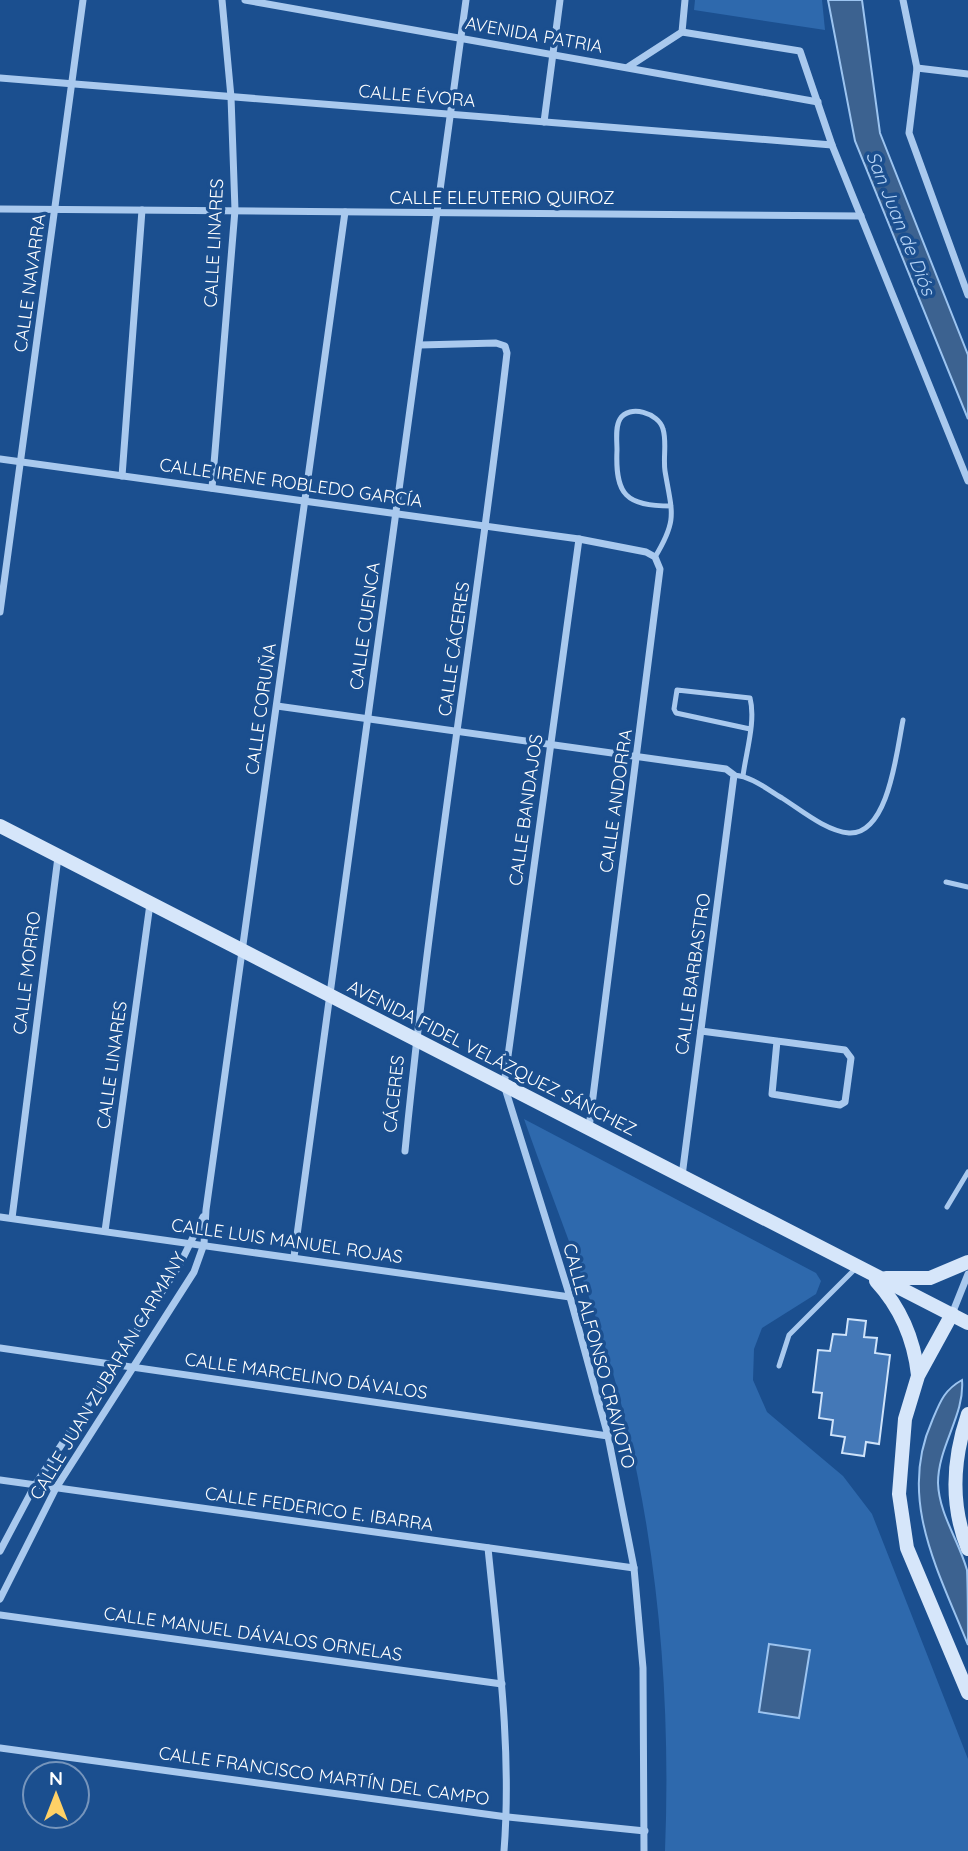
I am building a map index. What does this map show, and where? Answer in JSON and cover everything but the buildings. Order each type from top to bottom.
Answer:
[{"type":"street","name":"CALLE NAVARRA","points":[[0,612],[83,0]]},
{"type":"street","name":"CALLE LINARES","points":[[212,488],[235,210],[231,97],[222,0]]},
{"type":"street","name":"AVENIDA PATRIA","points":[[245,0],[818,102]]},
{"type":"street","name":"CALLE CUENCA","points":[[294,1257],[466,0]]},
{"type":"street","points":[[544,122],[560,0]]},
{"type":"street","points":[[682,32],[685,0]]},
{"type":"street","points":[[903,0],[917,68],[909,133],[968,295]]},
{"type":"street","points":[[628,67],[682,32],[800,51],[832,145],[968,481]]},
{"type":"street","points":[[917,68],[968,74]]},
{"type":"street","name":"CALLE ÉVORA","points":[[0,78],[832,145]]},
{"type":"street","name":"CALLE ELEUTERIO QUIROZ","points":[[0,209],[860,216]]},
{"type":"street","points":[[122,476],[142,210]]},
{"type":"street","name":"CALLE CORUÑA","points":[[204,1244],[205,1210],[244,952],[345,212]]},
{"type":"street","name":"CALLE CÁCERES","points":[[416,1040],[487,526],[507,353],[505,346],[496,343],[420,345]]},
{"type":"street","name":"CALLE IRENE ROBLEDO GARCÍA","points":[[0,459],[579,539]]},
{"type":"street","points":[[579,539],[646,552],[655,557]]},
{"type":"street","name":"CALLE BANDAJOS","points":[[504,1085],[579,539]]},
{"type":"street","name":"CALLE ANDORRA","points":[[588,1128],[638,757],[660,569],[655,557]]},
{"type":"street","points":[[277,706],[726,769],[733,775]]},
{"type":"street","name":"CALLE BARBASTRO","points":[[682,1177],[733,775]]},
{"type":"street","name":"AVENIDA FIDEL VELÁZQUEZ SÁNCHEZ","points":[[0,826],[968,1322]]},
{"type":"street","name":"CALLE MORRO","points":[[12,1218],[58,856]]},
{"type":"street","name":"CALLE LINARES","points":[[105,1231],[150,904]]},
{"type":"street","points":[[701,1031],[777,1041],[845,1050],[849,1053],[845,1102],[840,1105],[772,1094],[777,1041]]},
{"type":"street","name":"CÁCERES","points":[[405,1151],[416,1040]]},
{"type":"street","name":"CALLE ALFONSO CRAVIOTO","points":[[504,1085],[570,1297],[608,1436],[634,1568],[643,1668],[644,1851]]},
{"type":"street","name":"CALLE CORUÑA","points":[[192,1243],[205,1210]]},
{"type":"street","name":"CALLE LUIS MANUEL ROJAS","points":[[0,1217],[570,1297]]},
{"type":"street","name":"CALLE JUAN ZUBARÁN CARMANY","points":[[0,1551],[35,1485],[192,1243]]},
{"type":"street","name":"CALLE JUAN ZUBARÁN CARMANY","points":[[0,1599],[55,1488],[194,1272],[204,1244]]},
{"type":"street","points":[[871,1274],[915,1280],[946,1273],[968,1262]]},
{"type":"street","points":[[871,1274],[895,1304],[904,1321],[911,1339],[918,1376]]},
{"type":"street","points":[[968,1274],[952,1314],[918,1376],[905,1419],[899,1494],[907,1548],[968,1693]]},
{"type":"street","name":"CALLE MARCELINO DÁVALOS","points":[[0,1348],[608,1436]]},
{"type":"street","points":[[968,1414],[957,1446],[954,1490],[968,1549]]},
{"type":"street","name":"CALLE FEDERICO E. IBARRA","points":[[0,1480],[634,1568]]},
{"type":"street","points":[[488,1548],[502,1684],[507,1817],[504,1851]]},
{"type":"street","name":"CALLE MANUEL DÁVALOS ORNELAS","points":[[0,1615],[502,1684]]},
{"type":"street","name":"CALLE FRANCISCO MARTÍN DEL CAMPO","points":[[0,1748],[507,1817],[645,1831]]},
{"type":"lane","points":[[655,557],[670,534],[673,521],[671,506],[664,467],[663,429],[658,418],[627,412],[620,417],[617,426],[616,477],[621,491],[632,500],[648,506],[671,506]]},
{"type":"lane","points":[[743,776],[750,729],[750,698],[677,690],[676,713],[750,729]]},
{"type":"lane","points":[[733,775],[761,783],[830,827],[848,833],[863,831],[873,824],[882,809],[903,720]]},
{"type":"lane","points":[[946,882],[968,887]]},
{"type":"lane","points":[[947,1207],[968,1171]]},
{"type":"lane","points":[[779,1366],[789,1335],[857,1267]]},
{"type":"shaded area","points":[[695,0],[822,0],[825,30],[694,10]]},
{"type":"shaded area","points":[[524,1119],[816,1273],[821,1281],[816,1294],[762,1328],[754,1349],[753,1380],[767,1412],[843,1476],[872,1514],[968,1759],[968,1851],[665,1851],[662,1654],[656,1589],[634,1460],[601,1333]]},
{"type":"water","name":"San Juan de Diós","points":[[828,0],[862,0],[880,133],[968,355],[968,419],[855,141]]},
{"type":"water","points":[[962,1380],[960,1406],[942,1456],[938,1483],[942,1506],[967,1570],[968,1645],[926,1535],[920,1507],[919,1479],[922,1450],[932,1421],[943,1397]]},
{"type":"water","points":[[769,1644],[810,1650],[799,1718],[759,1712]]}]
